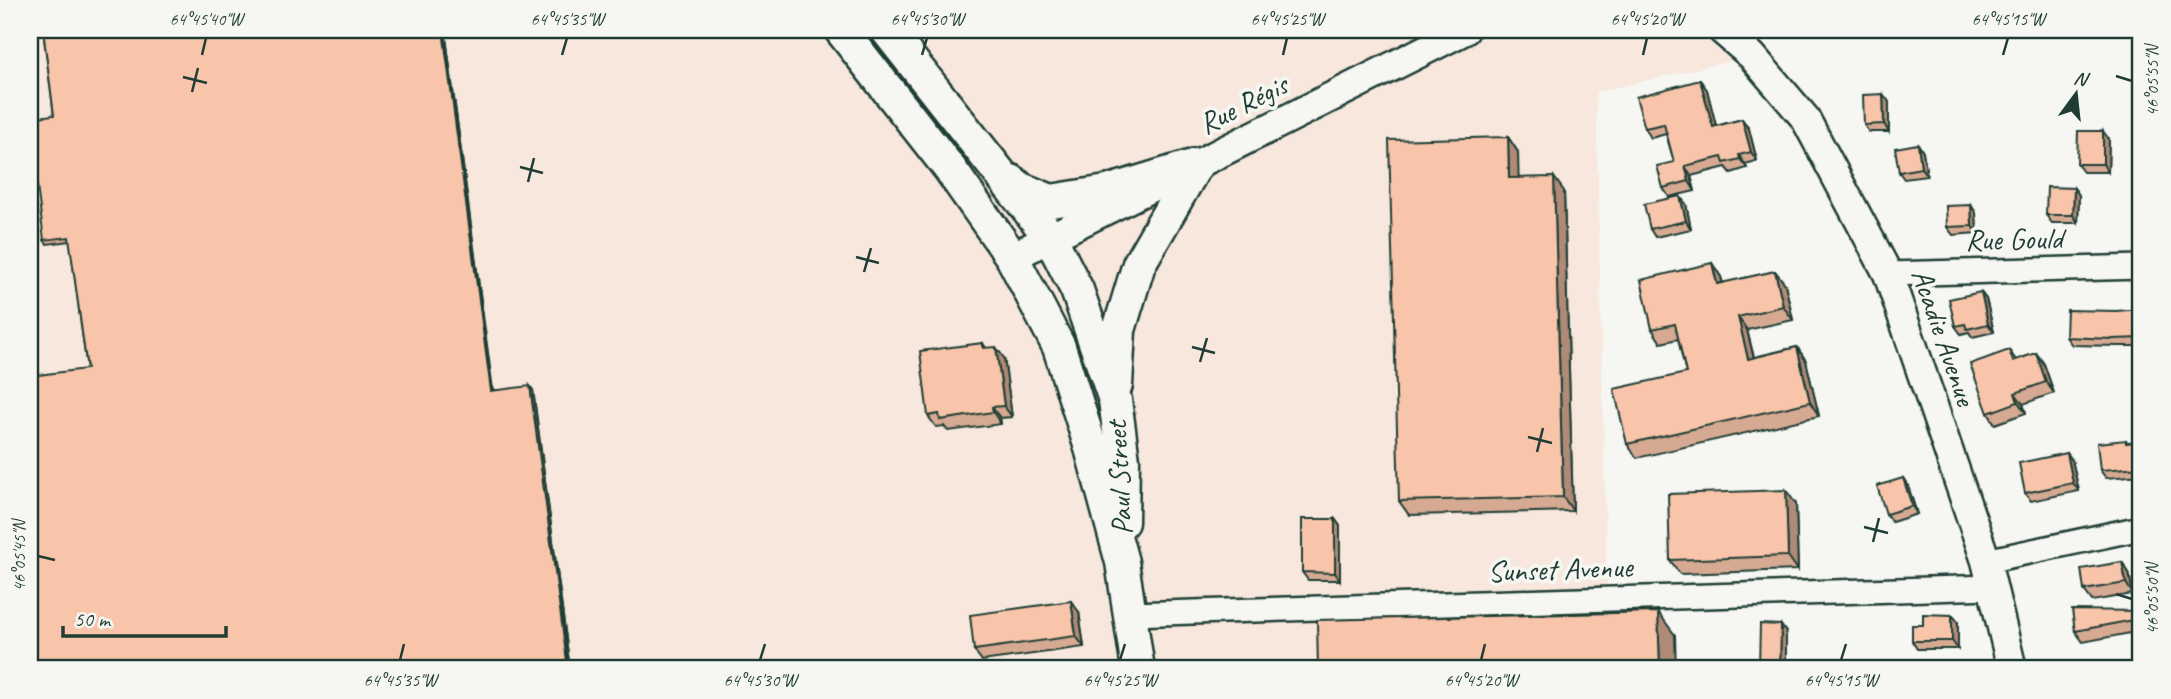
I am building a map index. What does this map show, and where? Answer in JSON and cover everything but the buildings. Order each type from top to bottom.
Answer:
[{"type":"main road","name":"Paul Street","points":[[841,30],[950,169],[1012,257],[1059,346],[1091,448],[1122,562]]},
{"type":"main road","name":"Paul Street","points":[[887,30],[1049,237],[1077,290],[1115,400],[1122,460],[1122,562]]},
{"type":"main road","points":[[994,166],[1021,189],[1051,201],[1107,192],[1196,165]]},
{"type":"main road","points":[[1115,400],[1119,330],[1139,264],[1196,165]]},
{"type":"main road","points":[[1122,562],[1138,669]]},
{"type":"street","name":"Rue Régis","points":[[1012,257],[1465,30]]},
{"type":"street","name":"Acadie Avenue","points":[[1721,30],[1752,56]]},
{"type":"street","name":"Acadie Avenue","points":[[1736,30],[1752,56],[1805,118],[1888,274],[1989,574],[2012,669]]},
{"type":"street","name":"Rue Gould","points":[[1888,274],[2141,267]]},
{"type":"street","name":"Sunset Avenue","points":[[1130,614],[1989,574],[2141,528]]},
{"type":"shaded area","points":[[30,30],[1736,30],[1752,56],[1596,92],[1607,599],[1323,609],[1324,669],[30,669]]}]
